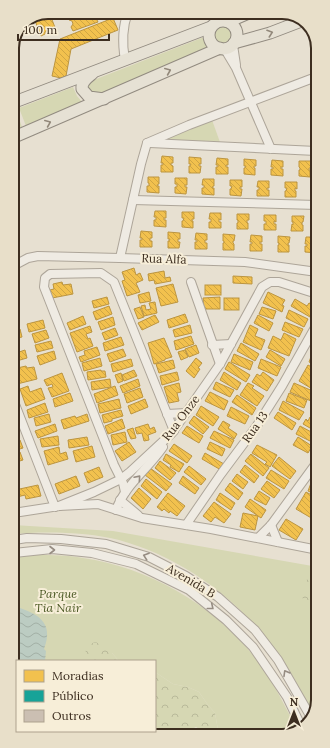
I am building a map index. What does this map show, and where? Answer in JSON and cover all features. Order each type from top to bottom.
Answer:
[{"type":"main road","points":[[228,22],[235,19]]},
{"type":"main road","points":[[220,21],[228,22],[232,24],[236,30],[236,39],[228,46],[214,45],[210,40],[209,34],[212,27],[220,21]]},
{"type":"main road","points":[[19,135],[228,46],[296,23]]},
{"type":"main road","points":[[19,100],[212,27]]},
{"type":"main road","points":[[95,71],[84,81],[82,89],[89,97],[104,99]]},
{"type":"street","points":[[125,19],[123,37],[129,59]]},
{"type":"street","points":[[228,46],[271,149]]},
{"type":"street","points":[[147,143],[189,125],[311,79]]},
{"type":"street","points":[[147,143],[311,151]]},
{"type":"street","points":[[120,258],[147,143]]},
{"type":"street","points":[[133,200],[311,205]]},
{"type":"street","name":"Rua Alfa","points":[[19,263],[28,258],[38,256],[120,258],[245,262],[311,271]]},
{"type":"street","points":[[116,510],[125,492],[161,450],[173,432],[114,282],[102,273],[50,274],[45,278],[44,287],[125,492]]},
{"type":"street","points":[[191,282],[212,346],[220,364]]},
{"type":"street","name":"Rua Onze","points":[[57,506],[94,492],[121,479],[173,432],[220,364],[262,287],[270,282],[279,282],[311,292]]},
{"type":"street","name":"Rua 13","points":[[186,525],[256,427],[282,386],[311,335]]},
{"type":"street","points":[[212,346],[231,344]]},
{"type":"street","points":[[167,414],[186,413]]},
{"type":"street","points":[[19,414],[57,506]]},
{"type":"street","points":[[114,466],[130,472]]},
{"type":"street","points":[[258,538],[271,525],[311,470]]},
{"type":"street","points":[[94,492],[98,504]]},
{"type":"street","points":[[120,500],[142,518]]},
{"type":"street","points":[[19,512],[57,506],[98,504],[142,518],[311,549]]},
{"type":"street","points":[[271,525],[278,542]]},
{"type":"street","name":"Avenida B","points":[[19,539],[61,539],[106,544],[149,557],[186,576],[218,596],[255,630],[278,660],[308,712]]},
{"type":"street","name":"Avenida B","points":[[19,552],[52,549],[92,553],[136,564],[189,590],[226,620],[253,647],[287,697],[300,723]]},
{"type":"green space","points":[[223,25],[230,28],[233,35],[230,42],[223,45],[216,42],[213,35],[216,28]]},
{"type":"green space","points":[[204,37],[207,49],[98,97],[87,92],[86,83]]},
{"type":"green space","points":[[73,87],[77,96],[83,103],[26,126],[19,108]]},
{"type":"green space","points":[[19,118],[22,127],[19,128]]},
{"type":"green space","points":[[212,120],[221,145],[159,142]]},
{"type":"green space","points":[[19,525],[113,531],[311,566],[311,700],[310,708],[298,685],[272,645],[235,605],[215,588],[192,573],[169,559],[144,548],[119,540],[94,535],[19,534]]},
{"type":"green space","name":"Parque Tia Nair","points":[[60,555],[107,563],[154,579],[177,591],[198,604],[218,620],[237,637],[253,655],[272,682],[295,726],[282,729],[218,729],[215,713],[199,692],[188,687],[173,684],[156,673],[156,660],[118,660],[112,653],[95,660],[19,660],[19,557]]},
{"type":"green space","points":[[311,577],[311,608],[305,604],[301,594],[301,584]]},
{"type":"green space","points":[[95,642],[110,647],[112,653],[118,660],[85,660],[86,646]]},
{"type":"green space","points":[[156,673],[173,684],[188,687],[199,692],[215,713],[218,729],[199,729],[196,727],[192,729],[156,729]]},
{"type":"water","points":[[19,608],[36,615],[45,625],[47,639],[44,649],[46,651],[45,660],[19,660]]},
{"type":"building: Moradias","points":[[52,19],[56,30],[52,31],[49,29],[41,36],[36,22]]},
{"type":"building: Moradias","points":[[96,19],[98,22],[73,31],[71,27],[73,24],[72,21],[69,20]]},
{"type":"building: Moradias","points":[[110,19],[113,19],[118,30],[71,49],[66,76],[61,78],[52,76],[60,39]]},
{"type":"building: Moradias","points":[[162,156],[173,157],[173,163],[171,163],[171,165],[173,166],[173,172],[161,172],[161,165],[163,165],[163,163],[161,163]]},
{"type":"building: Moradias","points":[[189,157],[201,158],[201,164],[199,164],[199,166],[201,166],[200,173],[189,173],[189,166],[191,164],[189,164]]},
{"type":"building: Moradias","points":[[217,158],[228,159],[228,165],[226,165],[226,167],[228,167],[228,174],[216,174],[216,167],[218,167],[218,165],[216,165]]},
{"type":"building: Moradias","points":[[244,159],[256,160],[256,166],[254,166],[255,175],[244,174],[244,168],[246,166],[244,166]]},
{"type":"building: Moradias","points":[[272,160],[283,161],[283,167],[281,167],[281,169],[283,169],[283,176],[271,175],[271,169],[273,169],[273,167],[271,167]]},
{"type":"building: Moradias","points":[[299,161],[311,161],[311,168],[309,168],[310,177],[299,176]]},
{"type":"building: Moradias","points":[[148,177],[159,177],[159,184],[157,186],[159,186],[159,193],[147,192],[147,186],[149,186]]},
{"type":"building: Moradias","points":[[175,178],[187,178],[187,185],[185,185],[185,187],[187,187],[186,194],[175,193],[175,187],[177,187],[177,184],[175,184]]},
{"type":"building: Moradias","points":[[203,179],[214,179],[214,186],[212,188],[214,188],[214,195],[202,194],[202,188],[204,188],[204,185],[202,185]]},
{"type":"building: Moradias","points":[[230,180],[242,180],[242,187],[240,187],[240,189],[242,189],[241,196],[230,195],[230,189],[232,186],[230,186]]},
{"type":"building: Moradias","points":[[258,181],[269,181],[269,188],[267,188],[267,190],[269,190],[269,196],[257,196],[257,190],[259,190],[259,187],[257,187]]},
{"type":"building: Moradias","points":[[285,182],[297,182],[297,189],[295,188],[296,197],[285,197],[285,191],[287,188],[285,188]]},
{"type":"building: Moradias","points":[[155,211],[166,211],[166,218],[164,218],[164,220],[166,220],[166,227],[154,226],[154,220],[156,220],[156,217],[154,217]]},
{"type":"building: Moradias","points":[[182,212],[194,212],[194,219],[192,219],[193,228],[182,227],[182,221],[184,218],[182,218]]},
{"type":"building: Moradias","points":[[210,213],[221,213],[221,220],[219,219],[219,222],[221,222],[221,228],[209,228],[209,222],[211,222],[211,219],[209,219]]},
{"type":"building: Moradias","points":[[237,214],[249,214],[249,220],[247,220],[248,229],[237,229]]},
{"type":"building: Moradias","points":[[264,215],[276,215],[276,222],[274,221],[274,224],[276,224],[276,230],[264,230],[264,224],[266,224],[266,221],[264,221]]},
{"type":"building: Moradias","points":[[292,216],[304,216],[302,222],[303,231],[291,231],[292,224],[293,225]]},
{"type":"building: Moradias","points":[[141,231],[152,232],[152,238],[150,238],[150,241],[152,241],[152,247],[140,247],[140,240],[142,240],[142,238],[140,238]]},
{"type":"building: Moradias","points":[[168,232],[180,233],[180,239],[178,239],[178,242],[180,242],[179,248],[168,248],[168,241],[170,239],[168,239]]},
{"type":"building: Moradias","points":[[196,233],[207,234],[207,240],[205,240],[205,243],[207,243],[207,249],[195,249],[195,242],[197,242],[197,240],[195,240]]},
{"type":"building: Moradias","points":[[223,234],[235,235],[233,241],[234,250],[223,250]]},
{"type":"building: Moradias","points":[[251,235],[262,236],[262,242],[260,242],[260,244],[262,244],[262,251],[250,251],[250,244],[252,244],[252,242],[250,242]]},
{"type":"building: Moradias","points":[[278,236],[290,237],[288,243],[289,252],[278,252]]},
{"type":"building: Moradias","points":[[306,237],[311,237],[311,252],[305,252],[305,246],[307,246],[307,244],[305,244]]},
{"type":"building: Moradias","points":[[134,268],[136,275],[140,273],[143,280],[136,283],[140,292],[127,296],[122,281],[125,280],[122,272]]},
{"type":"building: Moradias","points":[[164,271],[165,278],[170,277],[171,281],[155,284],[154,280],[149,281],[148,274]]},
{"type":"building: Moradias","points":[[233,276],[252,277],[252,284],[233,283]]},
{"type":"building: Moradias","points":[[62,282],[63,285],[71,284],[73,294],[52,298],[50,290],[54,289],[53,284]]},
{"type":"building: Moradias","points":[[173,284],[178,302],[161,306],[156,288]]},
{"type":"building: Moradias","points":[[205,285],[221,285],[221,295],[205,295]]},
{"type":"building: Moradias","points":[[149,292],[151,301],[140,303],[138,295]]},
{"type":"building: Moradias","points":[[268,292],[285,300],[282,305],[284,306],[282,312],[263,303]]},
{"type":"building: Moradias","points":[[107,297],[109,304],[94,308],[92,301]]},
{"type":"building: Moradias","points":[[220,297],[220,309],[204,309],[203,298]]},
{"type":"building: Moradias","points":[[224,298],[239,298],[239,310],[224,310]]},
{"type":"building: Moradias","points":[[295,299],[307,306],[309,303],[311,304],[310,317],[291,306]]},
{"type":"building: Moradias","points":[[155,302],[157,313],[144,316],[141,306],[145,305],[146,310],[151,309],[149,303]]},
{"type":"building: Moradias","points":[[109,306],[112,314],[96,320],[93,312]]},
{"type":"building: Moradias","points":[[140,307],[144,317],[138,319],[134,309]]},
{"type":"building: Moradias","points":[[262,307],[276,311],[273,319],[259,314]]},
{"type":"building: Moradias","points":[[289,310],[308,319],[304,327],[286,318]]},
{"type":"building: Moradias","points":[[185,314],[188,322],[169,328],[167,320]]},
{"type":"building: Moradias","points":[[155,315],[159,322],[142,330],[138,323]]},
{"type":"building: Moradias","points":[[258,315],[273,323],[269,331],[254,323]]},
{"type":"building: Moradias","points":[[83,316],[86,324],[70,330],[67,323]]},
{"type":"building: Moradias","points":[[113,317],[115,325],[101,330],[98,322]]},
{"type":"building: Moradias","points":[[43,320],[45,328],[29,332],[27,324]]},
{"type":"building: Moradias","points":[[285,322],[303,329],[299,337],[282,330]]},
{"type":"building: Moradias","points":[[190,325],[192,333],[175,337],[173,330]]},
{"type":"building: Moradias","points":[[250,325],[258,329],[255,336],[265,340],[261,350],[243,342]]},
{"type":"building: Moradias","points":[[90,326],[92,332],[86,334],[88,339],[90,338],[93,346],[77,352],[70,333]]},
{"type":"building: Moradias","points":[[115,328],[118,335],[105,340],[102,333]]},
{"type":"building: Moradias","points":[[19,329],[22,337],[19,338]]},
{"type":"building: Moradias","points":[[46,330],[49,338],[35,343],[32,334]]},
{"type":"building: Moradias","points":[[284,333],[296,339],[289,356],[268,348],[273,336],[281,340]]},
{"type":"building: Moradias","points":[[191,336],[194,344],[176,350],[174,341]]},
{"type":"building: Moradias","points":[[121,337],[124,345],[105,351],[103,343]]},
{"type":"building: Moradias","points":[[164,338],[172,357],[154,364],[148,343]]},
{"type":"building: Moradias","points":[[51,341],[53,348],[37,352],[35,345]]},
{"type":"building: Moradias","points":[[241,343],[259,354],[255,361],[237,351]]},
{"type":"building: Moradias","points":[[196,345],[199,353],[189,357],[185,349]]},
{"type":"building: Moradias","points":[[97,347],[100,355],[81,362],[79,357],[85,355],[84,351]]},
{"type":"building: Moradias","points":[[123,349],[126,356],[110,362],[107,354]]},
{"type":"building: Moradias","points":[[25,350],[27,358],[19,360],[19,352]]},
{"type":"building: Moradias","points":[[185,350],[188,357],[181,360],[178,352]]},
{"type":"building: Moradias","points":[[270,350],[285,359],[281,366],[266,357]]},
{"type":"building: Moradias","points":[[54,351],[56,359],[40,365],[37,356]]},
{"type":"building: Moradias","points":[[234,354],[253,362],[250,370],[231,362]]},
{"type":"building: Moradias","points":[[100,358],[102,366],[84,371],[82,363]]},
{"type":"building: Moradias","points":[[196,358],[202,363],[194,378],[186,371]]},
{"type":"building: Moradias","points":[[131,359],[133,366],[113,372],[111,364]]},
{"type":"building: Moradias","points":[[261,359],[281,367],[277,376],[258,368]]},
{"type":"building: Moradias","points":[[173,360],[175,368],[159,373],[156,364]]},
{"type":"building: Moradias","points":[[229,362],[250,375],[246,382],[225,369]]},
{"type":"building: Moradias","points":[[308,365],[311,367],[311,388],[299,381]]},
{"type":"building: Moradias","points":[[26,366],[27,368],[34,367],[37,379],[19,384],[19,368]]},
{"type":"building: Moradias","points":[[101,370],[105,371],[106,377],[88,380],[87,372]]},
{"type":"building: Moradias","points":[[134,370],[137,376],[124,381],[122,375]]},
{"type":"building: Moradias","points":[[177,372],[179,380],[162,385],[160,376]]},
{"type":"building: Moradias","points":[[224,372],[241,383],[237,390],[220,380]]},
{"type":"building: Moradias","points":[[263,372],[274,380],[267,391],[252,382],[257,374],[260,376]]},
{"type":"building: Moradias","points":[[62,373],[69,391],[52,397],[48,388],[53,387],[52,384],[47,386],[44,380]]},
{"type":"building: Moradias","points":[[121,373],[123,381],[118,383],[115,375]]},
{"type":"building: Moradias","points":[[110,379],[111,387],[92,390],[91,382]]},
{"type":"building: Moradias","points":[[138,379],[140,386],[123,393],[120,386]]},
{"type":"building: Moradias","points":[[216,382],[234,390],[230,397],[213,389]]},
{"type":"building: Moradias","points":[[179,383],[181,392],[177,393],[179,401],[169,403],[164,387]]},
{"type":"building: Moradias","points":[[248,383],[254,386],[252,388],[264,396],[257,406],[240,395]]},
{"type":"building: Moradias","points":[[294,383],[311,390],[311,401],[290,392]]},
{"type":"building: Moradias","points":[[28,386],[30,392],[41,388],[45,399],[26,406],[20,389]]},
{"type":"building: Moradias","points":[[115,386],[118,395],[97,403],[94,394]]},
{"type":"building: Moradias","points":[[140,388],[143,397],[127,403],[124,394]]},
{"type":"building: Moradias","points":[[210,392],[228,401],[224,410],[205,401]]},
{"type":"building: Moradias","points":[[70,393],[73,401],[55,407],[53,399]]},
{"type":"building: Moradias","points":[[289,393],[307,400],[304,408],[286,401]]},
{"type":"building: Moradias","points":[[237,395],[256,408],[252,415],[232,402]]},
{"type":"building: Moradias","points":[[119,399],[121,408],[100,413],[98,404]]},
{"type":"building: Moradias","points":[[145,399],[148,407],[131,414],[128,406]]},
{"type":"building: Moradias","points":[[283,401],[304,412],[299,420],[279,410]]},
{"type":"building: Moradias","points":[[45,403],[48,412],[29,418],[27,410]]},
{"type":"building: Moradias","points":[[201,406],[219,417],[213,426],[196,415]]},
{"type":"building: Moradias","points":[[231,407],[249,416],[245,424],[227,416]]},
{"type":"building: Moradias","points":[[121,410],[123,416],[104,423],[102,415]]},
{"type":"building: Moradias","points":[[278,412],[296,423],[292,430],[274,418]]},
{"type":"building: Moradias","points":[[49,414],[51,422],[36,426],[34,418]]},
{"type":"building: Moradias","points":[[87,414],[89,421],[64,429],[61,420],[75,416],[76,418]]},
{"type":"building: Moradias","points":[[194,416],[209,427],[203,434],[189,423]]},
{"type":"building: Moradias","points":[[310,417],[311,429],[303,424],[306,419],[308,421]]},
{"type":"building: Moradias","points":[[122,419],[125,428],[108,434],[105,426]]},
{"type":"building: Moradias","points":[[223,421],[230,425],[228,428],[237,434],[234,439],[218,429]]},
{"type":"building: Moradias","points":[[55,424],[57,431],[38,438],[35,431]]},
{"type":"building: Moradias","points":[[148,424],[150,429],[154,427],[156,432],[148,435],[149,440],[144,441],[142,433],[137,434],[135,428]]},
{"type":"building: Moradias","points":[[187,426],[203,436],[199,443],[182,433]]},
{"type":"building: Moradias","points":[[300,426],[311,432],[311,442],[296,434]]},
{"type":"building: Moradias","points":[[133,428],[136,438],[131,439],[127,430]]},
{"type":"building: Moradias","points":[[214,431],[234,440],[230,448],[210,438]]},
{"type":"building: Moradias","points":[[125,432],[127,442],[113,445],[111,435]]},
{"type":"building: Moradias","points":[[58,436],[59,445],[42,447],[40,439]]},
{"type":"building: Moradias","points":[[87,437],[89,445],[69,448],[68,440]]},
{"type":"building: Moradias","points":[[298,437],[311,445],[311,448],[308,453],[293,445]]},
{"type":"building: Moradias","points":[[19,440],[23,448],[19,449]]},
{"type":"building: Moradias","points":[[129,442],[136,452],[122,461],[115,451]]},
{"type":"building: Moradias","points":[[210,442],[225,449],[222,456],[207,449]]},
{"type":"building: Moradias","points":[[174,444],[192,456],[187,463],[169,451]]},
{"type":"building: Moradias","points":[[257,445],[277,455],[270,467],[265,464],[267,462],[252,453]]},
{"type":"building: Moradias","points":[[92,446],[95,457],[76,462],[73,451]]},
{"type":"building: Moradias","points":[[59,447],[60,454],[66,452],[68,459],[48,465],[44,451]]},
{"type":"building: Moradias","points":[[19,452],[23,460],[19,461]]},
{"type":"building: Moradias","points":[[205,453],[224,464],[221,470],[202,459]]},
{"type":"building: Moradias","points":[[166,454],[184,464],[179,472],[170,467],[171,465],[163,460]]},
{"type":"building: Moradias","points":[[251,454],[269,468],[263,476],[245,461]]},
{"type":"building: Moradias","points":[[279,457],[296,471],[290,479],[272,466]]},
{"type":"building: Moradias","points":[[160,461],[176,473],[170,480],[155,468]]},
{"type":"building: Moradias","points":[[245,465],[259,476],[254,483],[240,472]]},
{"type":"building: Moradias","points":[[189,466],[206,479],[201,485],[184,472]]},
{"type":"building: Moradias","points":[[99,467],[103,477],[88,483],[84,473]]},
{"type":"building: Moradias","points":[[150,468],[172,484],[166,491],[145,475]]},
{"type":"building: Moradias","points":[[271,470],[289,481],[284,489],[266,478]]},
{"type":"building: Moradias","points":[[237,474],[248,482],[243,489],[232,481]]},
{"type":"building: Moradias","points":[[76,476],[80,486],[59,494],[55,484]]},
{"type":"building: Moradias","points":[[183,476],[199,488],[195,494],[179,483]]},
{"type":"building: Moradias","points":[[146,479],[162,492],[157,499],[141,486]]},
{"type":"building: Moradias","points":[[267,481],[280,490],[274,498],[261,489]]},
{"type":"building: Moradias","points":[[230,483],[243,493],[238,500],[225,490]]},
{"type":"building: Moradias","points":[[311,483],[311,492],[308,491]]},
{"type":"building: Moradias","points":[[38,485],[41,496],[26,499],[25,495],[19,496],[19,489]]},
{"type":"building: Moradias","points":[[139,488],[151,499],[143,509],[131,498]]},
{"type":"building: Moradias","points":[[259,491],[270,498],[266,505],[254,499]]},
{"type":"building: Moradias","points":[[306,492],[311,495],[311,518],[296,509]]},
{"type":"building: Moradias","points":[[168,493],[185,506],[177,516],[170,511],[169,513],[164,509],[162,511],[157,507]]},
{"type":"building: Moradias","points":[[220,493],[235,503],[231,510],[216,500]]},
{"type":"building: Moradias","points":[[250,499],[266,510],[261,518],[245,507]]},
{"type":"building: Moradias","points":[[214,502],[231,514],[224,523],[215,517],[211,522],[203,516]]},
{"type":"building: Moradias","points":[[243,513],[258,516],[255,530],[240,527]]},
{"type":"building: Moradias","points":[[286,519],[303,529],[296,540],[279,530]]}]
